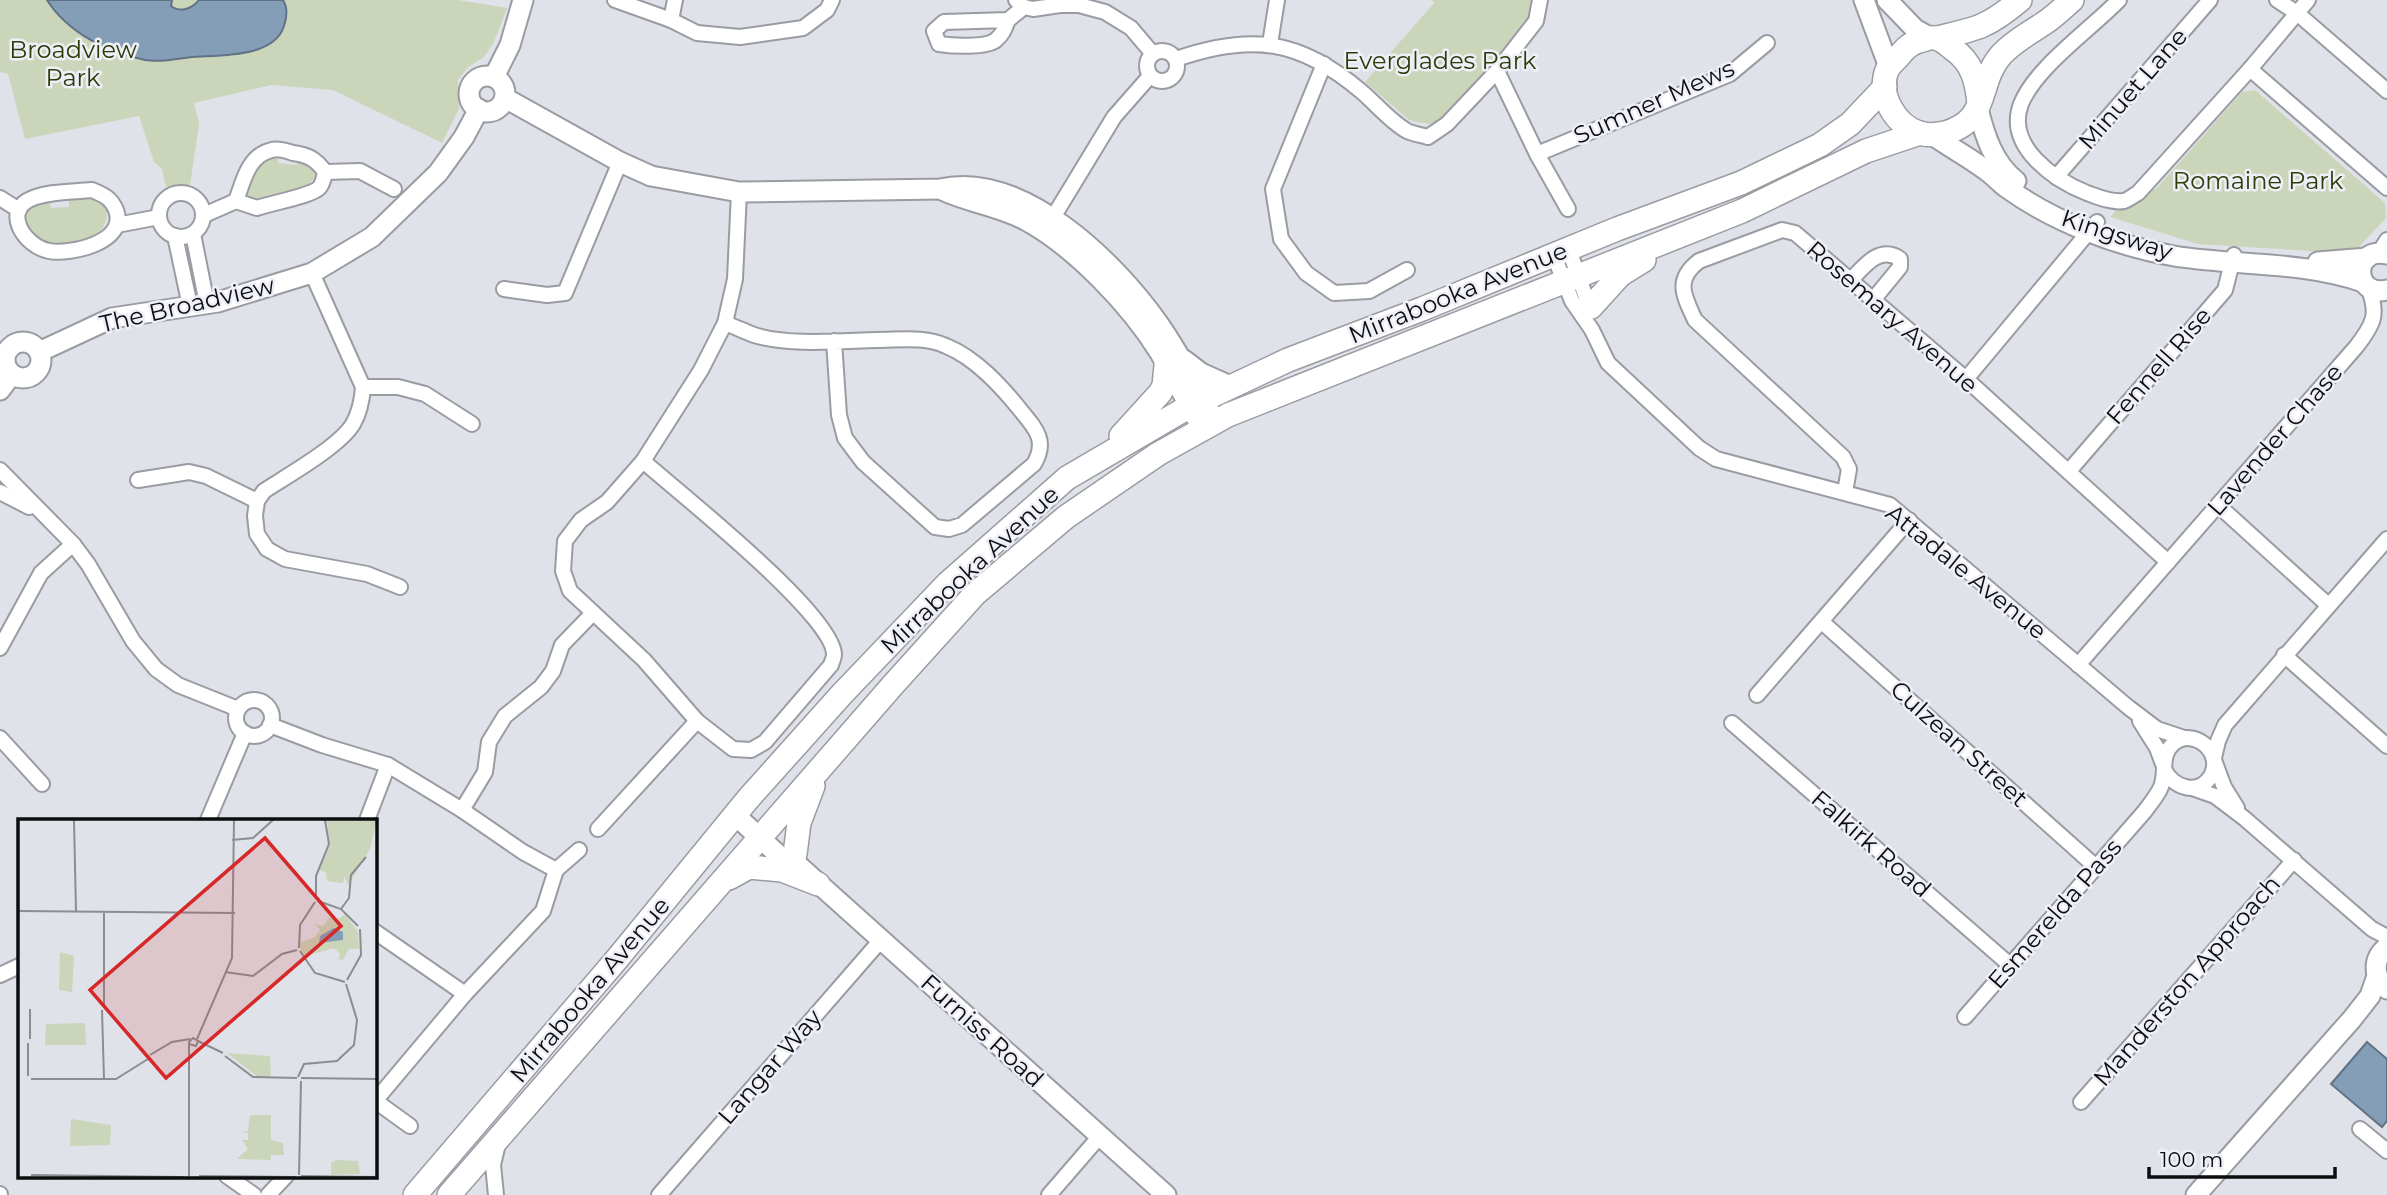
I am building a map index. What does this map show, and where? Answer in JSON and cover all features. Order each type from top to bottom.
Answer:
[{"type":"main road","points":[[2020,0],[1997,19],[1979,28],[1910,44],[1887,77],[1887,102],[1895,116],[1906,127],[1927,135],[1959,129],[1970,120],[1978,106],[2000,56],[2014,42],[2042,25],[2072,0]]},
{"type":"main road","points":[[1934,38],[1955,50],[1968,63],[1977,82],[1978,106]]},
{"type":"main road","name":"Mirrabooka Avenue","points":[[415,1195],[617,959],[738,812],[842,694],[948,583],[1067,478],[1196,403],[1288,360],[1617,229],[1741,183],[1820,145],[1850,124],[1887,77]]},
{"type":"main road","name":"Mirrabooka Avenue","points":[[457,1194],[499,1139],[892,686],[975,594],[1066,517],[1158,454],[1209,425],[1742,211],[1866,151],[1927,135]]},
{"type":"main road","points":[[1591,307],[1620,275],[1691,231]]},
{"type":"main road","points":[[1096,460],[1160,393],[1172,360]]},
{"type":"main road","points":[[797,860],[799,823],[818,773]]},
{"type":"main road","points":[[726,879],[749,867],[782,870],[818,884]]},
{"type":"street","points":[[494,77],[510,45],[523,0]]},
{"type":"street","points":[[615,0],[697,33],[740,37],[803,28],[827,10],[832,0]]},
{"type":"street","points":[[670,20],[675,0]]},
{"type":"street","points":[[1270,44],[1277,0]]},
{"type":"street","points":[[1175,59],[1175,74],[1168,80],[1158,81],[1150,76],[1147,62],[1153,54],[1163,51],[1175,59],[1222,46],[1270,44],[1293,50],[1338,72],[1408,131],[1428,137],[1447,124],[1497,71],[1536,21],[1540,0]]},
{"type":"street","points":[[1864,0],[1887,77]]},
{"type":"street","points":[[1886,0],[1914,29],[1934,38]]},
{"type":"street","points":[[2119,0],[2052,63],[2026,93],[2018,119],[2020,134],[2032,155],[2056,177],[2066,184],[2103,199],[2123,201],[2138,193],[2308,0]]},
{"type":"street","name":"Minuet Lane","points":[[2056,177],[2210,0]]},
{"type":"street","points":[[2277,0],[2297,13],[2387,91]]},
{"type":"street","points":[[1007,20],[1020,3],[1033,9],[1079,5],[1096,9],[1127,25],[1153,54]]},
{"type":"street","name":"Sumner Mews","points":[[1537,154],[1730,74],[1767,43]]},
{"type":"street","points":[[1324,64],[1273,189],[1281,239],[1306,273],[1334,293],[1369,291],[1407,270]]},
{"type":"street","points":[[2250,69],[2387,188]]},
{"type":"street","points":[[1497,71],[1537,154],[1568,209]]},
{"type":"street","points":[[1048,225],[1114,117],[1150,76]]},
{"type":"street","points":[[494,77],[503,86],[505,98],[494,110],[479,109],[470,99],[470,88],[479,78],[494,77]]},
{"type":"street","points":[[505,98],[620,162],[651,176],[739,192],[940,189],[954,196],[1048,225],[1172,360],[1209,425]]},
{"type":"street","name":"Kingsway","points":[[1978,106],[1987,142],[2001,167],[2010,176],[2094,227]]},
{"type":"street","name":"The Broadview","points":[[39,352],[112,318],[218,303],[312,273],[372,237],[438,173],[464,137],[479,109]]},
{"type":"street","name":"Kingsway","points":[[1927,135],[1986,170],[2006,188],[2041,209],[2094,227],[2233,259],[2336,272],[2376,288]]},
{"type":"street","points":[[204,215],[236,201],[250,164],[273,149],[307,155],[318,162],[325,172]]},
{"type":"street","points":[[503,289],[547,295],[565,293],[620,162]]},
{"type":"street","points":[[325,172],[360,171],[394,188]]},
{"type":"street","points":[[236,201],[250,208],[257,208],[310,193],[318,188],[325,172]]},
{"type":"street","points":[[92,190],[112,201],[118,216],[117,225],[110,236],[98,243],[64,252],[46,250],[30,243],[21,233],[17,222],[19,210],[31,198],[92,190]]},
{"type":"street","points":[[177,192],[185,192],[199,200],[204,215],[202,223],[192,234],[185,237],[175,236],[162,227],[159,217],[163,202],[177,192]]},
{"type":"street","points":[[643,461],[794,593],[828,638],[834,654],[831,665],[765,742],[751,750],[733,750],[697,721],[644,660],[570,591],[564,571],[565,541],[581,520],[607,502],[643,461],[701,370],[725,323],[735,279],[739,192]]},
{"type":"street","points":[[0,198],[19,210]]},
{"type":"street","points":[[117,225],[159,217]]},
{"type":"street","points":[[1966,379],[2094,227]]},
{"type":"street","name":"Rosemary Avenue","points":[[1845,492],[1849,470],[1843,457],[1700,327],[1684,295],[1684,279],[1688,270],[1699,261],[1782,230],[1795,233],[1966,379],[2168,562]]},
{"type":"street","points":[[192,234],[198,305]]},
{"type":"street","points":[[175,236],[198,305]]},
{"type":"street","name":"Kingsway","points":[[2233,259],[2323,262],[2380,251]]},
{"type":"street","name":"Kingsway","points":[[2376,288],[2361,270],[2380,251]]},
{"type":"street","name":"Attadale Avenue","points":[[1562,253],[1571,279],[1591,307],[1592,330]]},
{"type":"street","points":[[1851,280],[1867,262],[1881,254],[1893,254],[1900,259],[1900,267],[1873,300]]},
{"type":"street","name":"Fennell Rise","points":[[2069,471],[2225,289],[2233,259]]},
{"type":"street","points":[[312,273],[363,387],[361,407],[351,427],[337,440],[264,491],[257,500],[257,534],[267,549],[285,559],[367,574],[400,587]]},
{"type":"street","name":"Attadale Avenue","points":[[1571,279],[1572,301],[1592,330],[1608,363],[1707,453],[1716,459],[1890,505],[2128,707],[2157,729],[2190,739]]},
{"type":"street","name":"Lavender Chase","points":[[2078,665],[2356,347],[2370,329],[2375,313],[2376,288]]},
{"type":"street","points":[[725,323],[756,335],[784,340],[923,340],[946,345],[964,355],[1023,413],[1038,433],[1041,443],[1034,464],[962,525],[949,529],[935,527],[863,462],[845,438],[839,415],[834,341]]},
{"type":"street","points":[[6,340],[30,344],[39,352],[41,360],[36,373],[24,378],[12,374],[6,360],[6,340]]},
{"type":"street","points":[[1172,360],[1230,386]]},
{"type":"street","points":[[0,390],[12,374]]},
{"type":"street","points":[[363,387],[398,387],[425,394],[472,424]]},
{"type":"street","points":[[0,470],[74,544],[89,564],[138,648],[156,669],[178,685],[238,709]]},
{"type":"street","points":[[138,480],[189,472],[206,476],[257,500]]},
{"type":"street","points":[[0,492],[40,512]]},
{"type":"street","points":[[2219,506],[2328,605]]},
{"type":"street","points":[[1756,695],[1909,520]]},
{"type":"street","points":[[0,648],[41,572],[74,544]]},
{"type":"street","points":[[2190,788],[2206,782],[2211,775],[2218,741],[2225,725],[2328,605],[2384,547]]},
{"type":"street","points":[[463,810],[485,772],[489,742],[505,716],[541,687],[553,671],[562,645],[593,613]]},
{"type":"street","name":"Culzean Street","points":[[1822,622],[2096,867]]},
{"type":"street","points":[[2284,655],[2387,747]]},
{"type":"street","points":[[248,701],[262,702],[271,712],[271,725],[257,736],[245,733],[237,723],[238,709],[248,701]]},
{"type":"street","points":[[2241,706],[2190,739],[2171,745],[2164,767],[2174,783],[2215,796],[2294,860],[2372,929],[2387,937]]},
{"type":"street","name":"Attadale Avenue","points":[[2128,707],[2144,726],[2164,767]]},
{"type":"street","points":[[598,829],[697,721]]},
{"type":"street","name":"Falkirk Road","points":[[1732,723],[2010,965]]},
{"type":"street","points":[[271,725],[322,745],[388,765],[463,810],[523,852],[556,870]]},
{"type":"street","points":[[209,819],[245,733]]},
{"type":"street","points":[[0,738],[42,784]]},
{"type":"street","points":[[2190,739],[2208,746],[2224,787],[2244,818]]},
{"type":"street","points":[[368,819],[388,765]]},
{"type":"street","name":"Esmerelda Pass","points":[[1965,1017],[2145,811],[2161,787],[2164,767]]},
{"type":"street","name":"Esmerelda Pass","points":[[2145,811],[2170,793],[2190,788]]},
{"type":"street","name":"Furniss Road","points":[[738,812],[797,860],[818,884],[1166,1195]]},
{"type":"street","points":[[376,1099],[465,995],[543,911],[556,870],[579,850]]},
{"type":"street","name":"Manderston Approach","points":[[2081,1102],[2294,860]]},
{"type":"street","points":[[2353,911],[2373,945],[2380,977]]},
{"type":"street","points":[[376,932],[465,995]]},
{"type":"street","name":"Langar Way","points":[[659,1195],[881,940]]},
{"type":"street","points":[[2196,1195],[2370,996],[2380,977],[2378,957],[2387,947]]},
{"type":"street","points":[[0,975],[18,966]]},
{"type":"street","points":[[2352,1019],[2377,1001],[2387,998]]},
{"type":"street","points":[[376,1101],[410,1126]]},
{"type":"street","points":[[2360,1129],[2387,1151]]},
{"type":"street","points":[[1049,1195],[1100,1136]]},
{"type":"street","points":[[496,1195],[493,1165],[499,1139]]},
{"type":"street","points":[[230,1178],[254,1195]]},
{"type":"street","points":[[268,1195],[284,1178]]},
{"type":"green space","name":"Broadview Park","points":[[0,0],[458,0],[507,8],[494,42],[484,57],[467,68],[458,80],[459,109],[442,143],[333,90],[271,85],[194,103],[199,124],[190,185],[166,187],[162,169],[154,162],[139,116],[25,139],[8,74],[0,72]]},
{"type":"green space","name":"Everglades Park","points":[[1432,0],[1534,0],[1531,19],[1493,67],[1443,120],[1431,124],[1408,119],[1365,82],[1434,3]]},
{"type":"green space","name":"Romaine Park","points":[[2255,90],[2385,203],[2386,218],[2357,249],[2327,252],[2198,244],[2111,217],[2119,205],[2157,188],[2242,92]]},
{"type":"green space","points":[[278,154],[278,163],[297,165],[298,157],[304,158],[318,172],[307,185],[289,193],[252,202],[240,194],[251,166]]},
{"type":"green space","points":[[89,194],[105,204],[107,214],[101,230],[86,240],[67,245],[55,246],[35,241],[21,215],[22,210],[49,197],[51,208],[69,207],[69,196]]},
{"type":"water","points":[[47,0],[172,0],[171,6],[182,10],[199,0],[283,0],[286,16],[278,36],[258,49],[231,55],[151,61],[117,52],[90,39],[66,22]]},
{"type":"water","points":[[2367,1042],[2387,1059],[2387,1121],[2382,1127],[2331,1084]]}]
